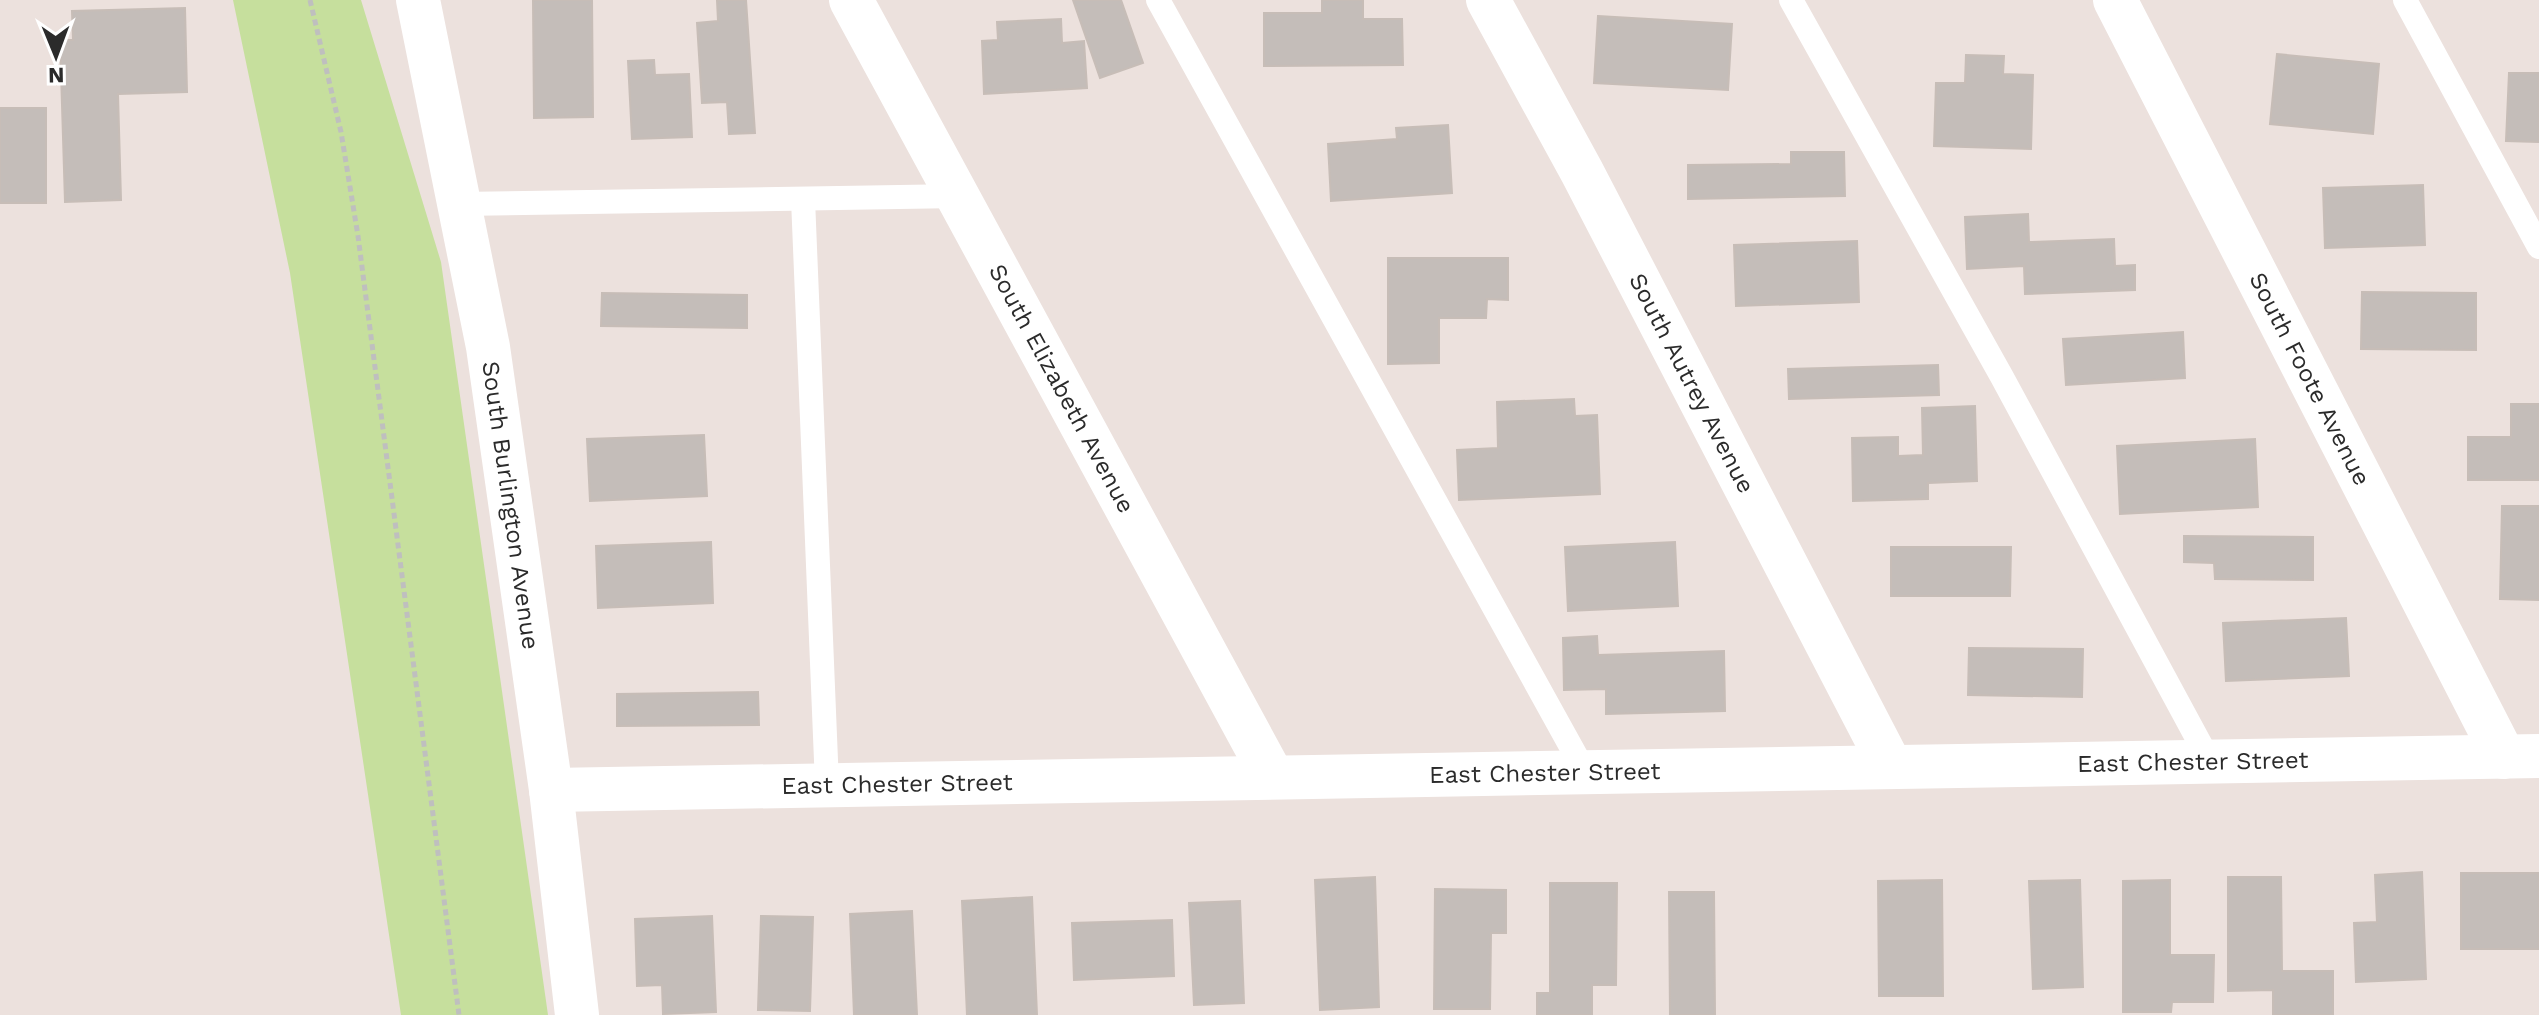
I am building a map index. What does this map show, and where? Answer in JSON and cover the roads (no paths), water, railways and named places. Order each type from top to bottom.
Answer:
[{"type":"street","name":"South Burlington Avenue","points":[[418,0],[488,347],[551,790],[577,1015]]},
{"type":"street","name":"South Elizabeth Avenue","points":[[851,0],[1272,776]]},
{"type":"street","name":"South Autrey Avenue","points":[[1488,0],[1582,172],[1891,767]]},
{"type":"street","name":"South Foote Avenue","points":[[2115,0],[2522,756]]},
{"type":"street","name":"East Chester Street","points":[[551,790],[2522,756]]},
{"type":"lane","points":[[1158,0],[1585,772]]},
{"type":"lane","points":[[1791,0],[2002,377],[2210,762]]},
{"type":"lane","points":[[2405,0],[2539,247]]},
{"type":"lane","points":[[459,204],[960,196]]},
{"type":"lane","points":[[803,199],[827,785]]}]
